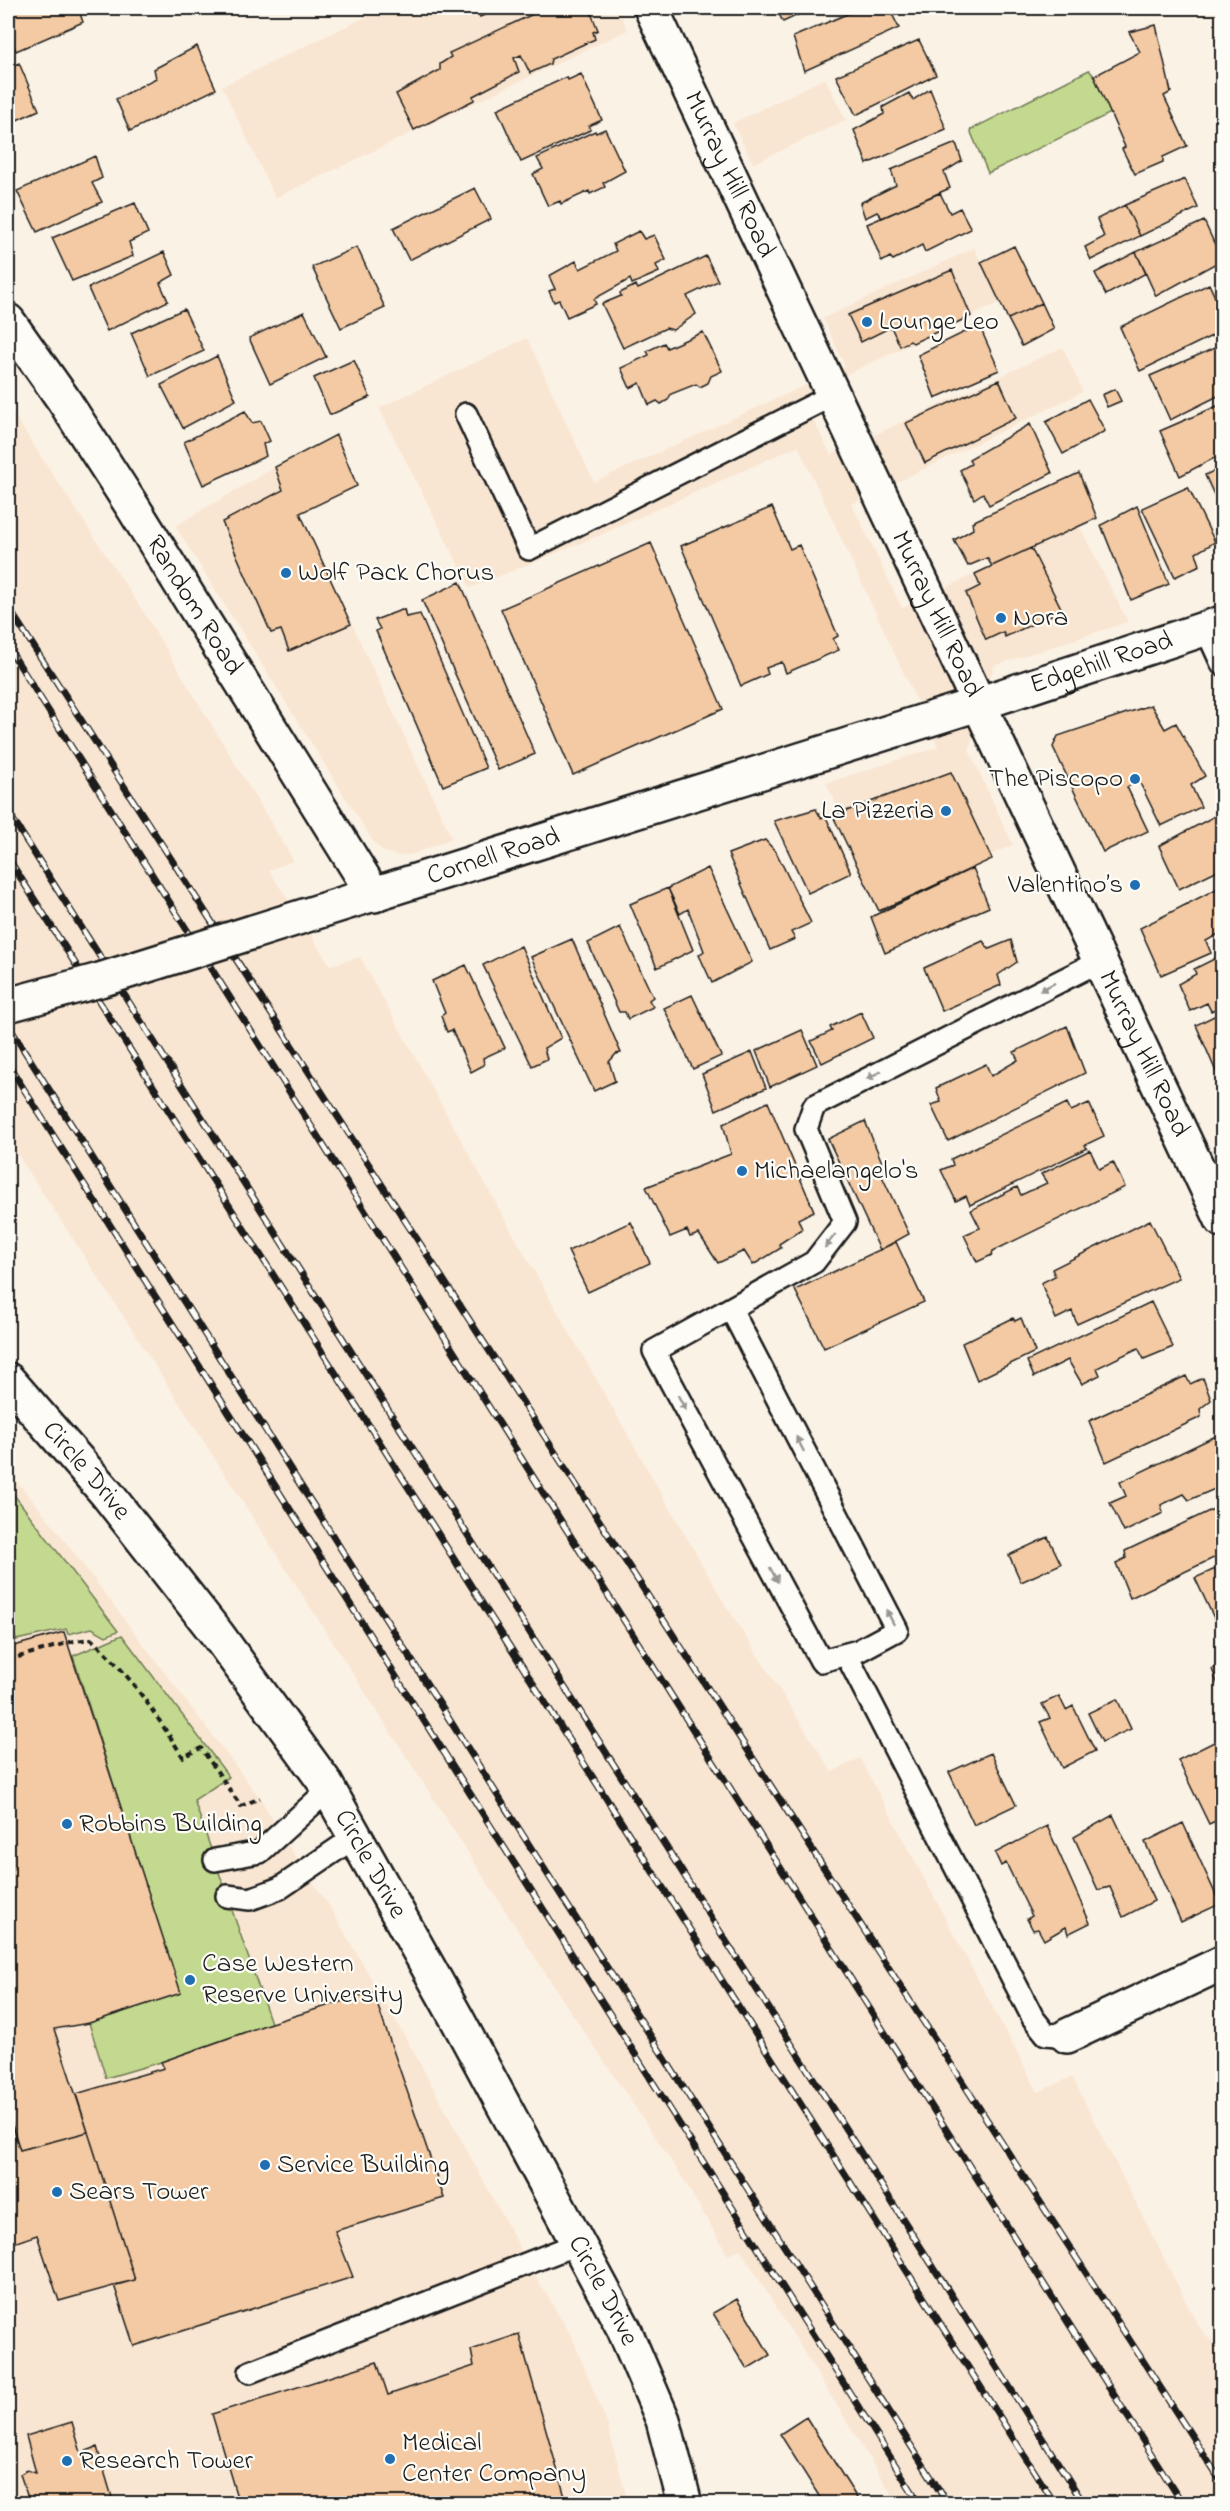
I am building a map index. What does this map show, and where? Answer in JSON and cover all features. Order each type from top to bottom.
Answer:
[{"type":"street","name":"Murray Hill Road","points":[[651,8],[1222,1220]]},
{"type":"street","name":"Random Road","points":[[8,321],[63,399],[134,509],[374,895]]},
{"type":"street","name":"Edgehill Road","points":[[978,705],[1214,626]]},
{"type":"street","name":"Cornell Road","points":[[8,1005],[100,980],[978,705]]},
{"type":"street","name":"Circle Drive","points":[[8,1380],[107,1494],[217,1634],[328,1790],[456,2017],[624,2329],[663,2420],[685,2504]]},
{"type":"street","points":[[1067,2036],[1222,1964]]},
{"type":"lane","points":[[466,414],[530,549],[833,395]]},
{"type":"lane","points":[[1214,626],[1222,664]]},
{"type":"lane","points":[[730,1309],[897,1630],[858,1651],[820,1661],[654,1351],[814,1262],[845,1222],[806,1130],[814,1106],[1100,961]]},
{"type":"lane","points":[[846,1654],[1033,2018],[1046,2034],[1067,2036]]},
{"type":"lane","points":[[215,1860],[260,1852],[328,1790]]},
{"type":"lane","points":[[227,1896],[250,1899],[280,1888],[355,1837]]},
{"type":"lane","points":[[250,2372],[577,2244]]},
{"type":"path","points":[[8,1660],[74,1641],[91,1639],[105,1651],[143,1696],[183,1757],[201,1748],[241,1806],[260,1798]]},
{"type":"shaded area","points":[[384,8],[617,8],[628,30],[275,198],[222,86]]},
{"type":"shaded area","points":[[825,78],[846,120],[753,164],[733,123]]},
{"type":"shaded area","points":[[974,248],[1001,302],[801,396],[831,455],[1063,347],[1083,392],[852,504],[902,608],[1079,525],[1128,622],[994,666],[969,750],[1013,845],[884,901],[826,783],[938,747],[798,446],[596,537],[470,588],[379,408],[527,338],[594,482],[845,367],[823,318]]},
{"type":"shaded area","points":[[8,406],[143,611],[294,861],[269,870],[330,965],[360,957],[516,1239],[722,1599],[832,1772],[860,1758],[1038,2092],[1072,2077],[1198,2325],[1222,2353],[1222,2503],[897,2503],[740,2249],[728,2255],[678,2171],[556,1990],[8,1140]]},
{"type":"shaded area","points":[[275,467],[300,513],[452,838],[414,854],[398,856],[384,852],[374,843],[175,526]]},
{"type":"shaded area","name":"Case Western Reserve University","points":[[8,1471],[46,1516],[260,1798],[289,1847],[330,1907],[415,2054],[528,2263],[572,2337],[607,2423],[628,2503],[8,2503]]},
{"type":"green space","points":[[1089,70],[1111,113],[988,173],[970,130]]},
{"type":"green space","points":[[8,1487],[118,1631],[106,1636],[92,1628],[68,1634],[66,1629],[16,1640],[10,1623],[8,1623]]},
{"type":"green space","points":[[122,1635],[229,1777],[194,1800],[271,2023],[161,2062],[106,2078],[89,2023],[180,1993],[73,1656]]},
{"type":"building","points":[[8,8],[78,8],[83,22],[16,51],[8,31]]},
{"type":"building","points":[[447,8],[462,8],[450,12]]},
{"type":"building","points":[[477,8],[501,8],[480,17]]},
{"type":"building","points":[[546,8],[589,8],[598,30],[593,32],[595,39],[551,59],[550,64],[530,73],[521,55],[514,58],[519,72],[473,96],[474,100],[414,130],[396,94],[440,70],[440,64],[451,57],[449,53]]},
{"type":"building","points":[[776,8],[813,8],[783,22]]},
{"type":"building","points":[[861,8],[872,8],[875,13],[889,8],[899,28],[804,71],[793,37]]},
{"type":"building","points":[[1156,25],[1171,92],[1164,96],[1187,146],[1163,157],[1163,162],[1135,174],[1122,149],[1125,147],[1094,76],[1140,52],[1129,32]]},
{"type":"building","points":[[919,40],[936,75],[856,115],[836,76]]},
{"type":"building","points":[[197,46],[216,89],[130,131],[116,99],[156,78],[154,69]]},
{"type":"building","points":[[19,63],[39,110],[8,124],[8,69]]},
{"type":"building","points":[[581,74],[602,120],[589,126],[590,130],[521,162],[497,109],[567,77],[568,80]]},
{"type":"building","points":[[930,89],[946,129],[867,164],[854,130],[884,114],[883,107],[909,93],[913,100]]},
{"type":"building","points":[[605,129],[625,171],[603,183],[605,187],[590,194],[589,191],[561,204],[560,201],[548,206],[533,174],[543,169],[537,158],[595,131],[596,133]]},
{"type":"building","points":[[956,143],[962,161],[944,172],[950,188],[882,218],[877,212],[865,218],[860,203],[896,185],[891,170]]},
{"type":"building","points":[[95,156],[102,178],[92,183],[102,202],[37,232],[17,191]]},
{"type":"building","points":[[1185,179],[1198,208],[1140,236],[1125,205]]},
{"type":"building","points":[[475,188],[491,219],[409,260],[393,228]]},
{"type":"building","points":[[940,193],[950,213],[960,208],[971,229],[925,252],[922,245],[893,260],[890,257],[882,262],[867,224]]},
{"type":"building","points":[[135,203],[148,233],[129,242],[133,256],[72,281],[52,238]]},
{"type":"building","points":[[1125,205],[1140,236],[1091,260],[1085,247],[1104,237],[1097,219]]},
{"type":"building","points":[[1204,221],[1222,260],[1156,296],[1136,252]]},
{"type":"building","points":[[639,231],[644,239],[654,235],[666,260],[656,265],[659,272],[632,284],[630,279],[594,299],[596,304],[567,317],[559,300],[554,302],[549,291],[555,289],[549,276],[576,261],[580,269],[616,251],[613,244]]},
{"type":"building","points":[[1014,246],[1042,303],[1008,319],[981,262]]},
{"type":"building","points":[[357,247],[385,308],[341,328],[312,267]]},
{"type":"building","points":[[164,252],[174,275],[160,283],[168,301],[107,331],[88,288]]},
{"type":"building","points":[[1136,252],[1146,273],[1106,295],[1095,273]]},
{"type":"building","points":[[706,256],[718,281],[687,296],[696,314],[673,330],[666,328],[623,348],[602,304],[621,296],[620,293],[636,285],[638,289]]},
{"type":"building","points":[[952,270],[971,316],[913,343],[910,341],[900,346],[891,327],[861,342],[848,315]]},
{"type":"building","points":[[1209,284],[1222,312],[1222,331],[1140,371],[1120,327]]},
{"type":"building","points":[[1042,303],[1054,329],[1022,346],[1008,319]]},
{"type":"building","points":[[184,309],[204,351],[150,376],[131,333]]},
{"type":"building","points":[[304,312],[326,357],[270,384],[249,338]]},
{"type":"building","points":[[979,325],[999,370],[935,398],[918,355]]},
{"type":"building","points":[[703,332],[722,371],[711,376],[708,383],[700,387],[696,384],[671,394],[668,400],[661,404],[657,401],[649,405],[640,383],[630,388],[621,368],[649,355],[647,351],[664,343],[667,348]]},
{"type":"building","points":[[1217,347],[1222,360],[1222,394],[1170,420],[1150,376]]},
{"type":"building","points":[[217,356],[236,400],[183,428],[161,385]]},
{"type":"building","points":[[354,360],[370,397],[330,415],[314,378]]},
{"type":"building","points":[[999,380],[1016,418],[925,463],[906,423]]},
{"type":"building","points":[[1115,389],[1121,401],[1107,407],[1102,395]]},
{"type":"building","points":[[1088,399],[1105,431],[1063,454],[1046,422]]},
{"type":"building","points":[[1222,404],[1222,454],[1180,476],[1160,431]]},
{"type":"building","points":[[245,411],[252,423],[261,421],[270,441],[263,444],[266,456],[203,485],[184,442]]},
{"type":"building","points":[[1030,424],[1052,473],[989,505],[983,493],[974,499],[960,470],[971,464],[969,459]]},
{"type":"building","name":"Wolf Pack Chorus","points":[[336,435],[357,486],[300,513],[351,624],[289,651],[281,630],[271,633],[222,522],[283,490],[275,467]]},
{"type":"building","points":[[1222,467],[1222,512],[1205,475]]},
{"type":"building","points":[[1079,473],[1097,518],[992,566],[987,558],[968,566],[954,540],[973,529],[972,522]]},
{"type":"building","points":[[1188,487],[1215,542],[1196,553],[1200,565],[1175,577],[1142,508]]},
{"type":"building","points":[[1137,506],[1169,584],[1131,600],[1101,525]]},
{"type":"building","points":[[772,507],[790,549],[799,545],[838,636],[833,639],[839,650],[786,673],[782,662],[766,668],[768,674],[741,686],[681,546]]},
{"type":"building","points":[[651,543],[723,709],[573,775],[501,609]]},
{"type":"building","points":[[1031,548],[1062,610],[1005,637],[1003,632],[986,640],[966,593],[980,586],[975,574]]},
{"type":"building","points":[[460,582],[535,754],[498,770],[422,600]]},
{"type":"building","points":[[404,609],[406,617],[420,614],[486,768],[443,786],[376,631],[380,629],[375,620]]},
{"type":"building","name":"The Piscopo","points":[[1151,705],[1165,729],[1176,723],[1205,776],[1191,785],[1201,807],[1161,826],[1139,781],[1127,787],[1148,831],[1103,852],[1053,747],[1058,736]]},
{"type":"building","points":[[951,772],[992,859],[879,911],[833,816]]},
{"type":"building","points":[[816,809],[821,818],[826,817],[851,873],[808,893],[774,821]]},
{"type":"building","points":[[1222,812],[1222,868],[1179,889],[1159,846]]},
{"type":"building","points":[[765,840],[776,852],[811,923],[791,932],[795,939],[770,950],[728,854]]},
{"type":"building","points":[[708,868],[752,962],[712,983],[699,955],[704,951],[688,909],[680,914],[668,888]]},
{"type":"building","points":[[973,868],[989,907],[885,953],[871,917]]},
{"type":"building","points":[[1222,886],[1222,932],[1206,941],[1211,953],[1161,975],[1140,928]]},
{"type":"building","points":[[668,888],[693,950],[657,968],[630,904]]},
{"type":"building","points":[[620,927],[653,997],[649,1000],[653,1007],[628,1019],[625,1012],[619,1012],[588,943]]},
{"type":"building","points":[[572,939],[621,1053],[616,1054],[609,1062],[615,1081],[594,1091],[531,957]]},
{"type":"building","points":[[1011,940],[1017,962],[998,975],[1001,985],[942,1011],[924,968],[983,941],[989,949]]},
{"type":"building","points":[[521,946],[561,1038],[544,1048],[547,1059],[532,1066],[483,965]]},
{"type":"building","points":[[1222,955],[1222,1006],[1211,1011],[1207,1003],[1190,1011],[1178,984],[1196,974],[1194,969]]},
{"type":"building","points":[[466,965],[505,1048],[483,1058],[484,1065],[471,1072],[452,1030],[447,1032],[441,1016],[445,1013],[432,981]]},
{"type":"building","points":[[692,995],[721,1056],[693,1069],[664,1008]]},
{"type":"building","points":[[861,1012],[873,1038],[822,1063],[811,1041],[832,1031],[830,1027]]},
{"type":"building","points":[[1222,1012],[1222,1071],[1217,1074],[1196,1025]]},
{"type":"building","points":[[1067,1026],[1085,1073],[948,1141],[931,1105],[941,1102],[936,1088],[986,1064],[991,1076],[1018,1060],[1014,1052]]},
{"type":"building","points":[[802,1030],[817,1065],[770,1087],[756,1051]]},
{"type":"building","points":[[752,1052],[766,1088],[716,1110],[702,1074]]},
{"type":"building","name":"Michaelangelo's","points":[[768,1102],[814,1211],[798,1219],[802,1229],[779,1244],[781,1248],[753,1265],[744,1251],[718,1263],[699,1234],[690,1237],[687,1230],[670,1237],[646,1187],[731,1154],[723,1124]]},
{"type":"building","points":[[1067,1103],[1071,1111],[1089,1103],[1104,1136],[1085,1145],[1087,1148],[970,1205],[966,1196],[956,1201],[941,1170],[953,1165],[951,1159]]},
{"type":"building","points":[[865,1121],[886,1172],[881,1174],[909,1234],[880,1250],[828,1139]]},
{"type":"building","points":[[1090,1150],[1099,1169],[1113,1162],[1125,1187],[993,1251],[992,1255],[977,1262],[964,1235],[980,1228],[971,1210],[1017,1187],[1021,1195],[1047,1183],[1041,1174]]},
{"type":"building","points":[[1150,1220],[1179,1278],[1077,1324],[1072,1311],[1056,1319],[1041,1283],[1055,1276],[1052,1269]]},
{"type":"building","points":[[631,1222],[650,1263],[588,1292],[568,1251]]},
{"type":"building","points":[[896,1242],[924,1302],[824,1348],[795,1290]]},
{"type":"building","points":[[1151,1302],[1173,1347],[1144,1359],[1138,1348],[1097,1368],[1100,1375],[1082,1384],[1068,1360],[1034,1377],[1027,1361]]},
{"type":"building","points":[[1013,1318],[1015,1321],[1021,1318],[1035,1352],[977,1380],[962,1343]]},
{"type":"building","points":[[1186,1376],[1190,1384],[1203,1378],[1211,1400],[1200,1409],[1201,1417],[1106,1462],[1089,1421]]},
{"type":"building","points":[[1222,1433],[1222,1486],[1189,1500],[1184,1494],[1161,1505],[1163,1513],[1124,1532],[1110,1503],[1126,1496],[1120,1482]]},
{"type":"building","points":[[1222,1505],[1222,1554],[1130,1598],[1116,1563],[1126,1558],[1125,1551]]},
{"type":"building","points":[[1048,1537],[1061,1564],[1021,1582],[1009,1555]]},
{"type":"building","points":[[1222,1566],[1222,1635],[1195,1578]]},
{"type":"building","name":"Robbins Building","points":[[8,1628],[14,1646],[64,1632],[181,1993],[89,2023],[54,2029],[88,2132],[20,2150],[8,2112]]},
{"type":"building","points":[[1222,1656],[1222,1695],[1212,1669],[1220,1664],[1218,1658]]},
{"type":"building","points":[[1059,1696],[1066,1710],[1073,1706],[1095,1751],[1062,1768],[1040,1722],[1050,1718],[1042,1704]]},
{"type":"building","points":[[1117,1699],[1131,1729],[1102,1742],[1088,1713]]},
{"type":"building","points":[[1222,1738],[1222,1818],[1209,1824],[1178,1760]]},
{"type":"building","points":[[991,1753],[1016,1805],[974,1825],[949,1772]]},
{"type":"building","points":[[1113,1815],[1154,1901],[1123,1917],[1110,1887],[1098,1890],[1074,1837]]},
{"type":"building","points":[[1183,1823],[1220,1904],[1181,1922],[1145,1842]]},
{"type":"building","points":[[1047,1826],[1090,1923],[1068,1934],[1066,1927],[1044,1940],[1038,1929],[1033,1930],[1027,1919],[1032,1916],[1006,1863],[1001,1866],[995,1853]]},
{"type":"building","name":"Service Building","points":[[373,1992],[444,2198],[335,2231],[353,2277],[134,2346],[114,2285],[135,2280],[76,2094],[164,2068],[161,2062],[271,2023]]},
{"type":"building","points":[[8,2112],[13,2130],[8,2132]]},
{"type":"building","name":"Sears Tower","points":[[13,2130],[20,2150],[88,2132],[135,2280],[59,2301],[37,2235],[8,2245],[8,2132]]},
{"type":"building","points":[[8,2245],[14,2265],[8,2267]]},
{"type":"building","points":[[737,2299],[770,2355],[747,2369],[713,2313]]},
{"type":"building","name":"Medical Center Company","points":[[519,2334],[567,2504],[239,2504],[212,2414],[377,2362],[388,2395],[474,2366],[471,2350]]},
{"type":"building","points":[[806,2417],[859,2504],[824,2504],[780,2434]]},
{"type":"building","name":"Research Tower","points":[[72,2422],[81,2453],[97,2447],[114,2504],[30,2504],[20,2474],[27,2470],[36,2473],[26,2436]]},
{"type":"railway","points":[[8,607],[1222,2483]]},
{"type":"railway","points":[[8,647],[1183,2504]]},
{"type":"railway","points":[[8,812],[1084,2504]]},
{"type":"railway","points":[[8,858],[1055,2504]]},
{"type":"railway","points":[[8,1025],[948,2504]]},
{"type":"railway","points":[[8,1064],[920,2504]]},
{"type":"place","name":"Lounge Leo","points":[[867,322]]},
{"type":"place","name":"Wolf Pack Chorus","points":[[286,573]]},
{"type":"place","name":"Nora","points":[[1001,618]]},
{"type":"place","name":"The Piscopo","points":[[1135,779]]},
{"type":"place","name":"La Pizzeria","points":[[946,811]]},
{"type":"place","name":"Valentino’s","points":[[1135,885]]},
{"type":"place","name":"Michaelangelo's","points":[[742,1171]]},
{"type":"place","name":"Robbins Building","points":[[67,1824]]},
{"type":"place","name":"Case Western Reserve University","points":[[190,1980]]},
{"type":"place","name":"Service Building","points":[[265,2165]]},
{"type":"place","name":"Sears Tower","points":[[57,2192]]},
{"type":"place","name":"Medical Center Company","points":[[390,2459]]},
{"type":"place","name":"Research Tower","points":[[67,2461]]}]
